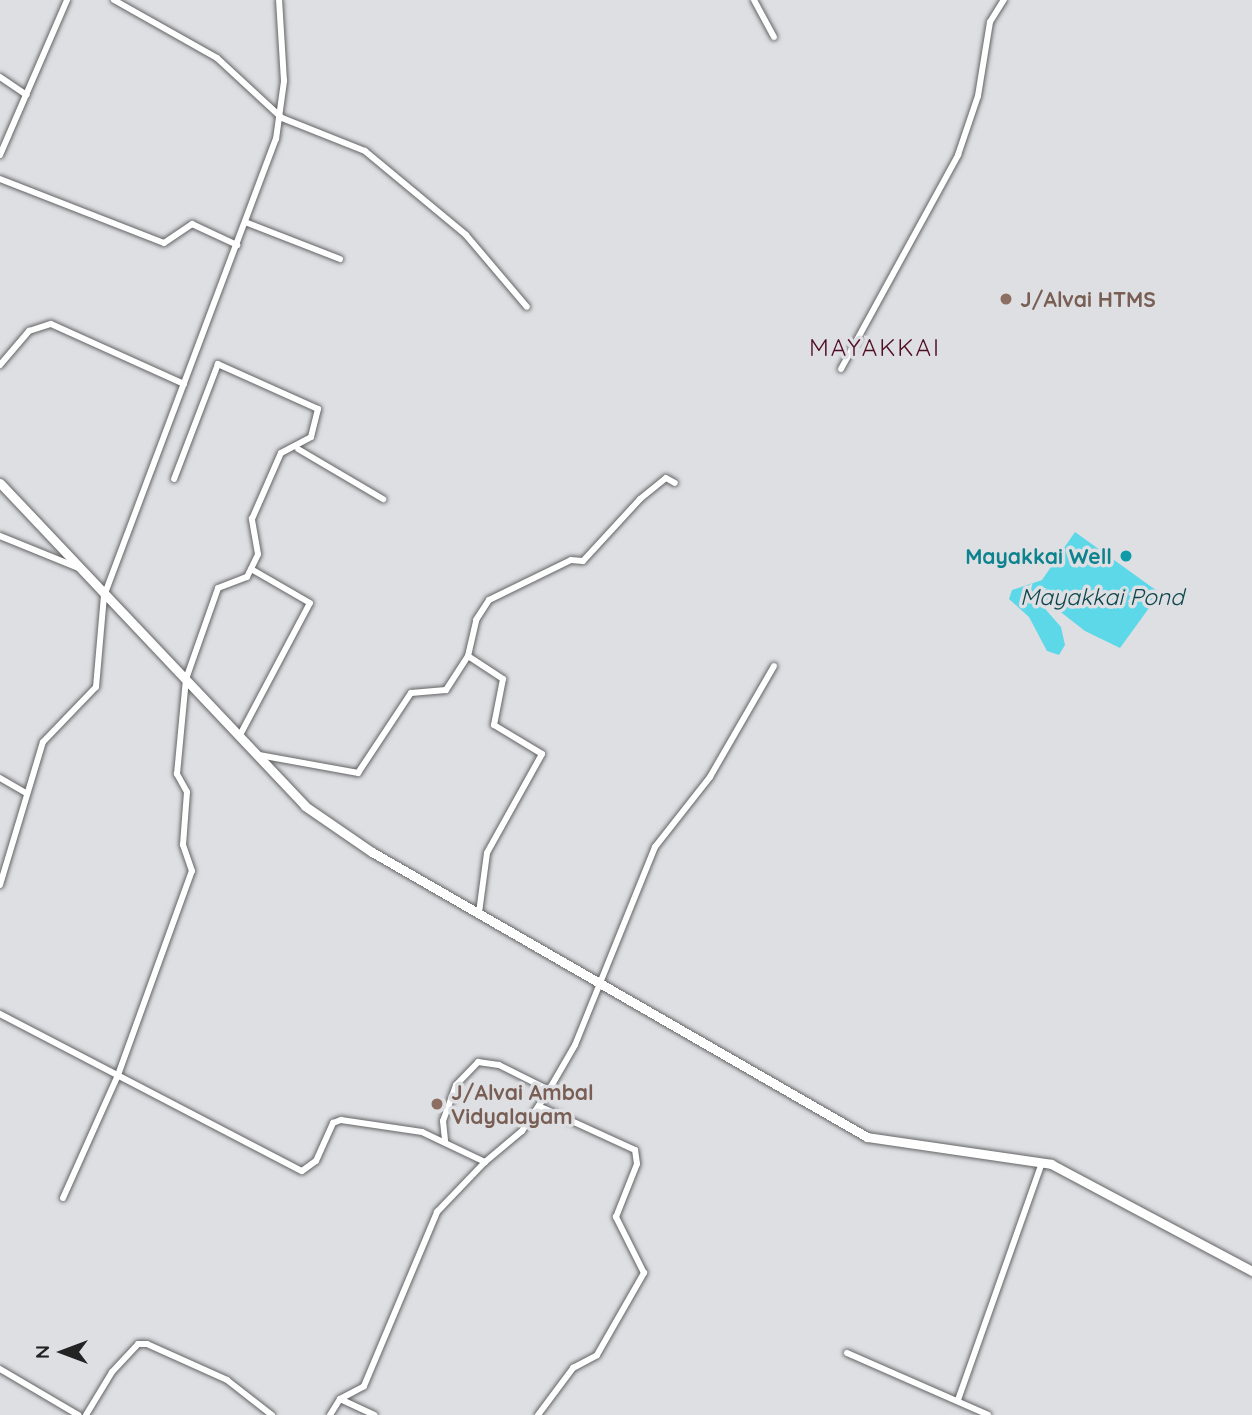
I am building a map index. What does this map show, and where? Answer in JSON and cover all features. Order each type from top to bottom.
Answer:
[{"type":"street","points":[[1,152],[27,95],[48,33],[67,0]]},
{"type":"street","points":[[114,0],[217,58],[282,118],[365,151],[466,235],[527,307]]},
{"type":"street","points":[[0,885],[43,742],[96,687],[104,596],[237,245],[282,118],[279,0]]},
{"type":"street","points":[[754,0],[774,37]]},
{"type":"street","points":[[841,369],[958,155],[978,96],[990,22],[1004,0]]},
{"type":"street","points":[[0,77],[27,95]]},
{"type":"street","points":[[0,179],[164,243],[192,224],[237,245]]},
{"type":"street","points":[[245,222],[340,258]]},
{"type":"street","points":[[0,365],[29,331],[51,324],[184,384]]},
{"type":"street","points":[[63,1198],[117,1075],[192,871],[183,845],[187,792],[177,774],[186,679],[218,588],[239,582],[251,569],[259,542],[252,519],[281,453],[298,449],[312,437],[316,407],[218,364],[174,479]]},
{"type":"street","points":[[298,449],[383,499]]},
{"type":"street","points":[[260,755],[292,756],[359,773],[411,693],[446,690],[468,656],[476,620],[489,600],[570,561],[583,561],[640,499],[666,478],[675,483]]},
{"type":"street","points":[[0,483],[104,596],[331,826],[598,984],[867,1137],[1042,1163],[1252,1271]]},
{"type":"street","points":[[0,536],[80,568]]},
{"type":"street","points":[[240,735],[310,603],[251,569]]},
{"type":"street","points":[[468,656],[503,680],[494,725],[542,754],[487,853],[479,913]]},
{"type":"street","points":[[330,1415],[340,1399],[363,1386],[437,1212],[485,1162],[522,1131],[549,1090],[598,984],[654,847],[710,778],[774,666]]},
{"type":"street","points":[[0,778],[26,793]]},
{"type":"street","points":[[0,1014],[302,1171],[316,1161],[333,1123],[341,1120],[445,1140],[485,1162]]},
{"type":"street","points":[[445,1140],[443,1121],[456,1085],[478,1062],[499,1065],[549,1090]]},
{"type":"street","points":[[538,1415],[573,1368],[597,1355],[644,1273],[616,1216],[637,1164],[635,1150],[539,1106]]},
{"type":"street","points":[[958,1400],[1042,1163]]},
{"type":"street","points":[[86,1415],[112,1372],[138,1344],[147,1344],[227,1380],[272,1415]]},
{"type":"street","points":[[847,1353],[988,1415]]},
{"type":"street","points":[[0,1369],[79,1415]]},
{"type":"street","points":[[340,1399],[374,1415]]},
{"type":"water","name":"Mayakkai Pond","points":[[1075,532],[1160,593],[1120,648],[1085,631],[1044,599],[1040,603],[1061,627],[1065,645],[1059,655],[1047,651],[1029,617],[1009,599],[1012,590],[1042,580]]},
{"type":"place","name":"J/Alvai HTMS","points":[[1006,299]]},
{"type":"place","name":"Mayakkai Well","points":[[1126,556]]},
{"type":"place","name":"J/Alvai Ambal Vidyalayam","points":[[437,1104]]},
{"type":"district","name":"MAYAKKAI","points":[[875,348]]}]
